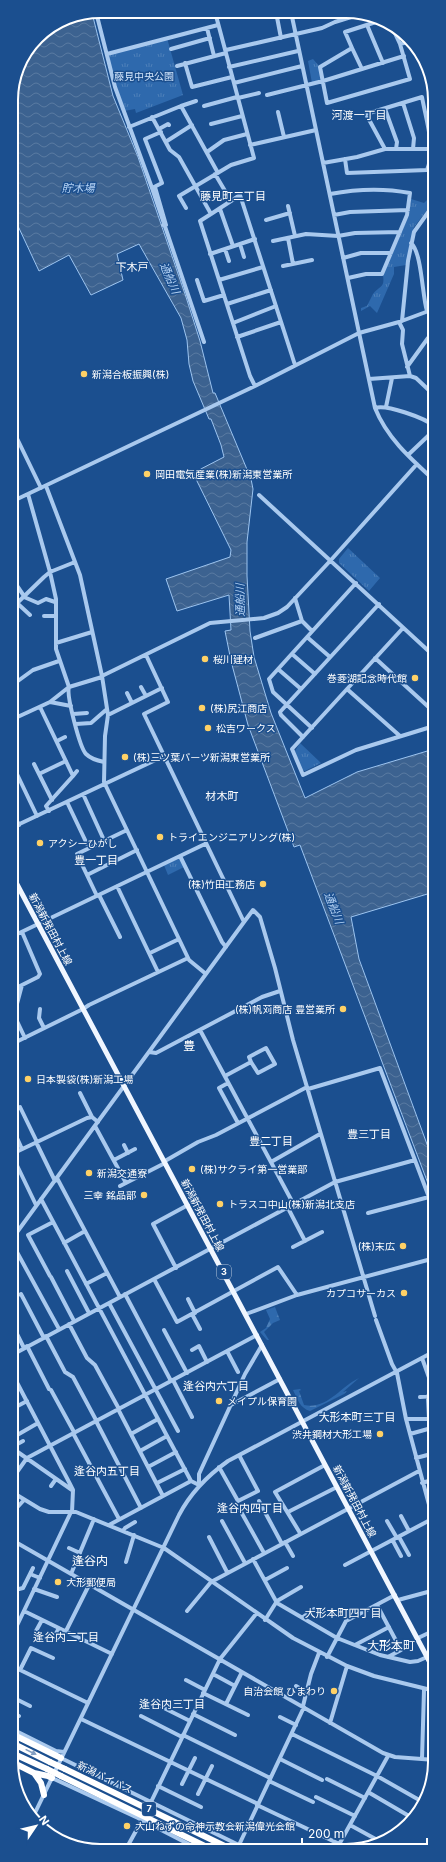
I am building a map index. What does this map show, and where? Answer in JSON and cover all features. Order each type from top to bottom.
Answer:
[{"type":"highway","points":[[18,1736],[63,1755]]},
{"type":"highway","name":"新潟バイパス","points":[[18,1746],[221,1844]]},
{"type":"highway","name":"新潟バイパス","points":[[18,1756],[201,1844]]},
{"type":"highway","points":[[18,1765],[34,1773],[52,1778]]},
{"type":"highway","points":[[34,1773],[41,1783],[44,1795]]},
{"type":"main road","name":"新潟新発田村上線","points":[[18,889],[211,1248],[427,1657]]},
{"type":"street","points":[[98,18],[115,86],[128,126],[154,188],[163,225],[204,342]]},
{"type":"street","points":[[186,208],[179,196],[231,165],[254,158],[216,18]]},
{"type":"street","points":[[277,18],[281,38]]},
{"type":"street","points":[[292,18],[375,408],[388,434],[428,474]]},
{"type":"street","points":[[177,66],[322,28],[347,18]]},
{"type":"street","points":[[362,69],[345,32],[373,23]]},
{"type":"street","points":[[107,54],[218,25]]},
{"type":"street","points":[[367,25],[383,63]]},
{"type":"street","points":[[207,28],[214,56]]},
{"type":"street","points":[[352,48],[320,67],[327,103],[410,79],[404,56],[396,35]]},
{"type":"street","points":[[171,48],[210,38]]},
{"type":"street","points":[[400,44],[405,43]]},
{"type":"street","points":[[229,67],[298,51]]},
{"type":"street","points":[[267,95],[323,81],[404,56]]},
{"type":"street","points":[[186,64],[192,87],[232,77]]},
{"type":"street","points":[[234,83],[302,66]]},
{"type":"street","points":[[204,106],[259,93]]},
{"type":"street","points":[[385,149],[366,114],[422,97],[428,125]]},
{"type":"street","points":[[128,126],[181,106],[196,102]]},
{"type":"street","points":[[403,103],[414,138],[413,149]]},
{"type":"street","points":[[181,106],[207,152],[231,201]]},
{"type":"street","points":[[385,109],[397,142],[396,149]]},
{"type":"street","points":[[278,112],[284,137]]},
{"type":"street","points":[[211,124],[242,116]]},
{"type":"street","points":[[152,117],[167,141],[170,150],[180,157],[211,214]]},
{"type":"street","points":[[154,188],[162,183],[145,139],[168,124],[169,125]]},
{"type":"street","points":[[167,141],[192,125]]},
{"type":"street","points":[[250,145],[316,130]]},
{"type":"street","points":[[207,152],[224,140],[247,134]]},
{"type":"street","points":[[323,163],[385,149],[428,149]]},
{"type":"street","points":[[345,159],[347,173],[427,170],[428,168]]},
{"type":"street","points":[[330,194],[348,191],[393,190],[410,193],[408,210],[382,274],[366,274],[348,278]]},
{"type":"street","points":[[255,386],[250,376],[200,222],[240,194],[296,365]]},
{"type":"street","points":[[288,206],[295,236]]},
{"type":"street","points":[[220,208],[232,246]]},
{"type":"street","points":[[334,215],[350,212],[408,210]]},
{"type":"street","points":[[410,376],[402,344],[403,330],[401,321],[411,243],[416,228],[428,212]]},
{"type":"street","points":[[266,220],[290,214]]},
{"type":"street","points":[[273,241],[306,234],[338,236],[355,233],[400,232]]},
{"type":"street","points":[[288,238],[293,264]]},
{"type":"street","points":[[210,254],[255,239]]},
{"type":"street","points":[[18,499],[255,386],[358,333],[427,312],[423,300],[420,268],[415,247],[411,243]]},
{"type":"street","points":[[240,244],[244,258]]},
{"type":"street","points":[[226,249],[229,261]]},
{"type":"street","points":[[343,258],[361,253],[391,253]]},
{"type":"street","points":[[283,266],[312,260]]},
{"type":"street","points":[[219,280],[263,267]]},
{"type":"street","points":[[197,280],[204,301],[224,295]]},
{"type":"street","points":[[227,304],[271,290]]},
{"type":"street","points":[[233,324],[276,306]]},
{"type":"street","points":[[237,336],[281,322]]},
{"type":"street","points":[[407,367],[428,338]]},
{"type":"street","points":[[369,379],[410,376],[416,378],[428,389]]},
{"type":"street","points":[[386,407],[392,378]]},
{"type":"street","points":[[375,408],[386,407],[428,422]]},
{"type":"street","points":[[408,455],[428,436]]},
{"type":"street","points":[[18,439],[43,487],[80,575],[102,676],[108,715],[105,736],[104,784],[188,958],[206,974]]},
{"type":"street","points":[[18,717],[50,702],[70,687],[102,676],[210,623],[252,620],[278,613],[295,598],[331,560],[417,464]]},
{"type":"street","points":[[28,494],[56,599],[56,643],[59,661],[70,687],[68,690],[80,742],[86,754],[104,762]]},
{"type":"street","points":[[259,495],[428,651]]},
{"type":"street","points":[[18,602],[50,572],[75,562]]},
{"type":"street","points":[[312,728],[273,692],[269,679],[356,583]]},
{"type":"street","points":[[18,587],[24,596],[38,603],[46,599],[55,602]]},
{"type":"street","points":[[295,598],[302,621],[312,631]]},
{"type":"street","points":[[18,604],[30,615]]},
{"type":"street","points":[[303,737],[281,715],[280,712],[379,604]]},
{"type":"street","points":[[44,616],[55,616]]},
{"type":"street","points":[[255,638],[302,621]]},
{"type":"street","points":[[403,628],[292,749],[302,775],[356,750],[428,728]]},
{"type":"street","points":[[56,643],[92,632]]},
{"type":"street","points":[[307,637],[330,657]]},
{"type":"street","points":[[292,654],[314,674]]},
{"type":"street","points":[[146,655],[168,702],[144,714],[205,844],[244,922]]},
{"type":"street","points":[[375,658],[428,707]]},
{"type":"street","points":[[18,681],[33,670],[59,661]]},
{"type":"street","points":[[278,669],[301,690]]},
{"type":"street","points":[[141,687],[146,696]]},
{"type":"street","points":[[108,715],[162,688]]},
{"type":"street","points":[[347,689],[400,736]]},
{"type":"street","points":[[127,693],[132,703]]},
{"type":"street","points":[[50,702],[71,706]]},
{"type":"street","points":[[40,707],[73,776]]},
{"type":"street","points":[[76,724],[91,723],[107,709]]},
{"type":"street","points":[[73,714],[87,713]]},
{"type":"street","points":[[57,741],[65,737]]},
{"type":"street","points":[[19,825],[164,756]]},
{"type":"street","points":[[39,774],[66,761]]},
{"type":"street","points":[[34,764],[52,800]]},
{"type":"street","points":[[48,811],[46,806],[77,772]]},
{"type":"street","points":[[18,776],[37,816]]},
{"type":"street","points":[[83,794],[103,838]]},
{"type":"street","points":[[67,802],[87,844]]},
{"type":"street","points":[[120,937],[86,875],[77,854],[127,830]]},
{"type":"street","points":[[18,934],[205,844]]},
{"type":"street","points":[[86,875],[136,850]]},
{"type":"street","points":[[180,856],[222,942],[226,947]]},
{"type":"street","points":[[117,886],[158,972]]},
{"type":"street","points":[[18,1230],[253,910],[260,917],[307,1088],[362,1278],[392,1364],[397,1372],[406,1419],[428,1504]]},
{"type":"street","points":[[18,986],[38,978],[40,974],[22,932]]},
{"type":"street","points":[[150,953],[179,939]]},
{"type":"street","points":[[18,1041],[89,1005],[188,958]]},
{"type":"street","points":[[18,1000],[22,985]]},
{"type":"street","points":[[149,1052],[156,1053],[262,998],[280,991]]},
{"type":"street","points":[[40,1009],[40,1018],[44,1028]]},
{"type":"street","points":[[18,1023],[25,1038]]},
{"type":"street","points":[[200,1030],[294,1205]]},
{"type":"street","points":[[266,1048],[275,1064],[258,1074],[251,1062],[249,1057],[266,1048]]},
{"type":"street","points":[[225,1076],[251,1062]]},
{"type":"street","points":[[120,1186],[165,1162],[198,1142],[216,1135],[248,1117],[307,1088],[380,1068],[428,1193]]},
{"type":"street","points":[[228,1083],[218,1088],[238,1124]]},
{"type":"street","points":[[80,1093],[126,1183]]},
{"type":"street","points":[[18,1108],[20,1107],[56,1179],[120,1297]]},
{"type":"street","points":[[18,1151],[87,1118],[92,1117]]},
{"type":"street","points":[[271,1162],[320,1134]]},
{"type":"street","points":[[18,1140],[22,1149]]},
{"type":"street","points":[[124,1145],[128,1153]]},
{"type":"street","points":[[114,1160],[135,1149]]},
{"type":"street","points":[[18,1352],[335,1182],[415,1160]]},
{"type":"street","points":[[18,1168],[36,1205]]},
{"type":"street","points":[[368,1213],[428,1196]]},
{"type":"street","points":[[41,1199],[191,1481],[199,1485]]},
{"type":"street","points":[[176,1268],[153,1224],[188,1205]]},
{"type":"street","points":[[288,1208],[305,1241]]},
{"type":"street","points":[[53,1222],[28,1235],[74,1321]]},
{"type":"street","points":[[64,1243],[85,1231]]},
{"type":"street","points":[[294,1247],[322,1232]]},
{"type":"street","points":[[18,1254],[59,1329]]},
{"type":"street","points":[[246,1314],[297,1295],[428,1260]]},
{"type":"street","points":[[154,1279],[177,1322],[278,1267],[297,1295]]},
{"type":"street","points":[[67,1271],[89,1313]]},
{"type":"street","points":[[86,1284],[107,1272]]},
{"type":"street","points":[[18,1292],[65,1372],[73,1377],[141,1508]]},
{"type":"street","points":[[125,1294],[192,1417]]},
{"type":"street","points":[[188,1299],[200,1329]]},
{"type":"street","points":[[109,1303],[178,1431]]},
{"type":"street","points":[[69,1324],[88,1358],[95,1365],[163,1496]]},
{"type":"street","points":[[164,1330],[187,1373]]},
{"type":"street","points":[[18,1334],[50,1389],[119,1519]]},
{"type":"street","points":[[18,1470],[26,1458],[257,1335]]},
{"type":"street","points":[[199,1485],[199,1474],[245,1374],[262,1345]]},
{"type":"street","points":[[192,1350],[199,1346],[207,1362]]},
{"type":"street","points":[[227,1351],[238,1372]]},
{"type":"street","points":[[38,1806],[187,1499],[199,1485],[219,1467],[239,1455],[428,1355]]},
{"type":"street","points":[[422,1358],[428,1375]]},
{"type":"street","points":[[231,1405],[280,1379]]},
{"type":"street","points":[[18,1388],[73,1490],[71,1512],[18,1624]]},
{"type":"street","points":[[420,1397],[428,1396]]},
{"type":"street","points":[[18,1406],[26,1401]]},
{"type":"street","points":[[131,1434],[158,1419]]},
{"type":"street","points":[[406,1419],[428,1419]]},
{"type":"street","points":[[18,1435],[38,1423]]},
{"type":"street","points":[[410,1434],[428,1430]]},
{"type":"street","points":[[140,1451],[168,1436]]},
{"type":"street","points":[[18,1444],[23,1441]]},
{"type":"street","points":[[18,1452],[73,1490]]},
{"type":"street","points":[[148,1467],[176,1452]]},
{"type":"street","points":[[219,1467],[238,1502],[258,1492],[239,1455]]},
{"type":"street","points":[[416,1458],[428,1455]]},
{"type":"street","points":[[300,1533],[275,1492],[325,1465]]},
{"type":"street","points":[[157,1483],[185,1468]]},
{"type":"street","points":[[187,1611],[211,1582],[227,1572],[420,1472]]},
{"type":"street","points":[[51,1486],[56,1479]]},
{"type":"street","points":[[109,1525],[191,1481]]},
{"type":"street","points":[[422,1483],[428,1481]]},
{"type":"street","points":[[288,1512],[337,1487]]},
{"type":"street","points":[[18,1496],[40,1509],[49,1512],[71,1512],[94,1519],[164,1548],[256,1614],[319,1653],[346,1666],[374,1676],[428,1690]]},
{"type":"street","points":[[18,1506],[24,1500]]},
{"type":"street","points":[[259,1501],[283,1543],[293,1556]]},
{"type":"street","points":[[240,1510],[264,1553]]},
{"type":"street","points":[[401,1516],[409,1531]]},
{"type":"street","points":[[71,1574],[94,1519]]},
{"type":"street","points":[[222,1521],[245,1563]]},
{"type":"street","points":[[388,1521],[409,1555]]},
{"type":"street","points":[[345,1566],[428,1521]]},
{"type":"street","points":[[124,1531],[125,1528],[135,1522]]},
{"type":"street","points":[[126,1562],[134,1535]]},
{"type":"street","points":[[209,1537],[227,1572]]},
{"type":"street","points":[[392,1541],[401,1556]]},
{"type":"street","points":[[18,1544],[388,1756],[428,1759]]},
{"type":"street","points":[[69,1548],[80,1553]]},
{"type":"street","points":[[253,1559],[276,1601],[337,1638],[388,1657],[410,1662],[418,1661],[427,1657]]},
{"type":"street","points":[[19,1589],[23,1588],[33,1568]]},
{"type":"street","points":[[265,1580],[287,1568]]},
{"type":"street","points":[[30,1574],[40,1578]]},
{"type":"street","points":[[66,1632],[89,1584]]},
{"type":"street","points":[[265,1620],[276,1601],[302,1587]]},
{"type":"street","points":[[34,1589],[57,1597]]},
{"type":"street","points":[[398,1600],[428,1592]]},
{"type":"street","points":[[327,1657],[346,1621],[395,1595]]},
{"type":"street","points":[[377,1605],[401,1650],[388,1657]]},
{"type":"street","points":[[303,1617],[314,1609]]},
{"type":"street","points":[[24,1611],[112,1654]]},
{"type":"street","points":[[151,1802],[220,1659],[256,1614]]},
{"type":"street","points":[[36,1631],[42,1620]]},
{"type":"street","points":[[355,1645],[389,1627]]},
{"type":"street","points":[[53,1639],[59,1628]]},
{"type":"street","points":[[418,1638],[428,1633]]},
{"type":"street","points":[[53,1658],[31,1648],[20,1670],[88,1703]]},
{"type":"street","points":[[239,1844],[304,1707],[306,1692],[319,1653]]},
{"type":"street","points":[[330,1723],[346,1666]]},
{"type":"street","points":[[226,1704],[242,1672]]},
{"type":"street","points":[[213,1674],[235,1686]]},
{"type":"street","points":[[186,1680],[226,1704],[248,1715]]},
{"type":"street","points":[[296,1686],[306,1692]]},
{"type":"street","points":[[422,1759],[424,1690]]},
{"type":"street","points":[[18,1700],[30,1706]]},
{"type":"street","points":[[154,1703],[190,1721]]},
{"type":"street","points":[[193,1714],[235,1735]]},
{"type":"street","points":[[141,1716],[270,1779],[313,1802]]},
{"type":"street","points":[[280,1717],[296,1726]]},
{"type":"street","points":[[81,1719],[339,1844],[388,1756]]},
{"type":"street","points":[[18,1732],[151,1802],[237,1844]]},
{"type":"street","points":[[292,1734],[377,1776],[419,1800]]},
{"type":"street","points":[[182,1784],[195,1758]]},
{"type":"street","points":[[280,1759],[365,1798]]},
{"type":"street","points":[[198,1794],[212,1766]]},
{"type":"street","points":[[52,1778],[142,1820],[188,1844]]},
{"type":"street","points":[[158,1786],[201,1807]]},
{"type":"street","points":[[368,1792],[408,1815]]},
{"type":"street","points":[[316,1797],[355,1816]]},
{"type":"street","points":[[129,1844],[142,1820]]},
{"type":"street","points":[[350,1825],[375,1839]]},
{"type":"green space","name":"藤見中央公園","points":[[167,38],[183,95],[136,113],[135,109],[124,111],[107,54]]},
{"type":"green space","points":[[313,59],[319,66],[322,81],[312,83],[308,61]]},
{"type":"green space","points":[[411,199],[424,203],[428,199],[428,209],[414,227],[406,265],[394,267],[394,274],[377,313],[370,306],[361,311],[361,308],[367,306],[373,294],[383,284],[383,275],[409,215]]},
{"type":"green space","points":[[348,548],[380,578],[369,591],[339,563],[339,559]]},
{"type":"green space","points":[[300,743],[321,763],[305,771],[302,770],[295,751]]},
{"type":"green space","points":[[180,859],[184,867],[168,875],[164,865]]},
{"type":"green space","points":[[275,1307],[280,1320],[273,1323],[264,1332],[269,1340],[267,1340],[260,1332],[266,1328],[270,1319],[266,1310]]},
{"type":"green space","points":[[359,1378],[343,1392],[347,1391],[344,1394],[310,1411],[302,1406],[293,1390],[300,1389],[301,1390],[299,1391],[304,1405],[312,1406],[320,1404],[333,1397]]},
{"type":"water","points":[[93,18],[113,96],[138,157],[186,297],[200,341],[213,393],[215,393],[251,479],[253,489],[247,542],[247,576],[250,631],[254,657],[271,713],[305,798],[357,772],[428,751],[428,894],[351,917],[359,959],[428,1147],[428,1183],[300,845],[294,847],[248,725],[231,661],[225,631],[231,630],[229,595],[177,611],[166,579],[230,557],[231,550],[193,473],[224,457],[211,419],[209,419],[193,381],[189,364],[187,340],[181,318],[139,244],[117,254],[123,280],[91,295],[69,255],[39,271],[18,226],[18,95],[22,74],[26,64],[35,50],[46,38],[69,24]]},
{"type":"place","name":"新潟合板振興(株)","points":[[84,374]]},
{"type":"place","name":"岡田電気産業(株)新潟東営業所","points":[[147,474]]},
{"type":"place","name":"桜川建材","points":[[205,659]]},
{"type":"place","name":"巻菱湖記念時代館","points":[[415,678]]},
{"type":"place","name":"(株)尻江商店","points":[[202,708]]},
{"type":"place","name":"松吉ワークス","points":[[208,728]]},
{"type":"place","name":"(株)三ツ葉パーツ新潟東営業所","points":[[125,757]]},
{"type":"place","name":"トライエンジニアリング(株)","points":[[160,837]]},
{"type":"place","name":"アクシーひがし","points":[[40,843]]},
{"type":"place","name":"(株)竹田工務店","points":[[263,884]]},
{"type":"place","name":"(株)帆苅商店 豊営業所","points":[[343,1009]]},
{"type":"place","name":"日本製袋(株)新潟工場","points":[[28,1079]]},
{"type":"place","name":"(株)サクライ第一営業部","points":[[192,1169]]},
{"type":"place","name":"新潟交通寮","points":[[89,1173]]},
{"type":"place","name":"三幸 銘品部","points":[[144,1195]]},
{"type":"place","name":"トラスコ中山(株)新潟北支店","points":[[220,1204]]},
{"type":"place","name":"(株)末広","points":[[403,1246]]},
{"type":"place","name":"カプコサーカス","points":[[404,1293]]},
{"type":"place","name":"メイプル保育園","points":[[219,1401]]},
{"type":"place","name":"渋井鋼材大形工場","points":[[380,1434]]},
{"type":"place","name":"大形郵便局","points":[[58,1582]]},
{"type":"place","name":"自治会館 ひまわり","points":[[334,1691]]},
{"type":"place","name":"大山ねずの命神示教会新潟偉光会館","points":[[127,1826]]},
{"type":"district","name":"河渡一丁目","points":[[359,115]]},
{"type":"district","name":"藤見町二丁目","points":[[233,196]]},
{"type":"district","name":"下木戸","points":[[132,267]]},
{"type":"district","name":"材木町","points":[[222,796]]},
{"type":"district","name":"豊一丁目","points":[[96,860]]},
{"type":"district","name":"豊","points":[[189,1046]]},
{"type":"district","name":"豊三丁目","points":[[369,1134]]},
{"type":"district","name":"豊二丁目","points":[[271,1141]]},
{"type":"district","name":"逢谷内六丁目","points":[[216,1386]]},
{"type":"district","name":"大形本町三丁目","points":[[357,1417]]},
{"type":"district","name":"逢谷内五丁目","points":[[107,1471]]},
{"type":"district","name":"逢谷内四丁目","points":[[250,1508]]},
{"type":"district","name":"逢谷内","points":[[90,1561]]},
{"type":"district","name":"大形本町四丁目","points":[[343,1613]]},
{"type":"district","name":"逢谷内二丁目","points":[[66,1637]]},
{"type":"district","name":"大形本町","points":[[391,1646]]},
{"type":"district","name":"逢谷内三丁目","points":[[172,1704]]},
{"type":"water label","name":"貯木場","points":[[78,188]]},
{"type":"water label","name":"通船川","points":[[170,278]]},
{"type":"water label","name":"通船川","points":[[240,600]]},
{"type":"water label","name":"通船川","points":[[334,908]]}]
